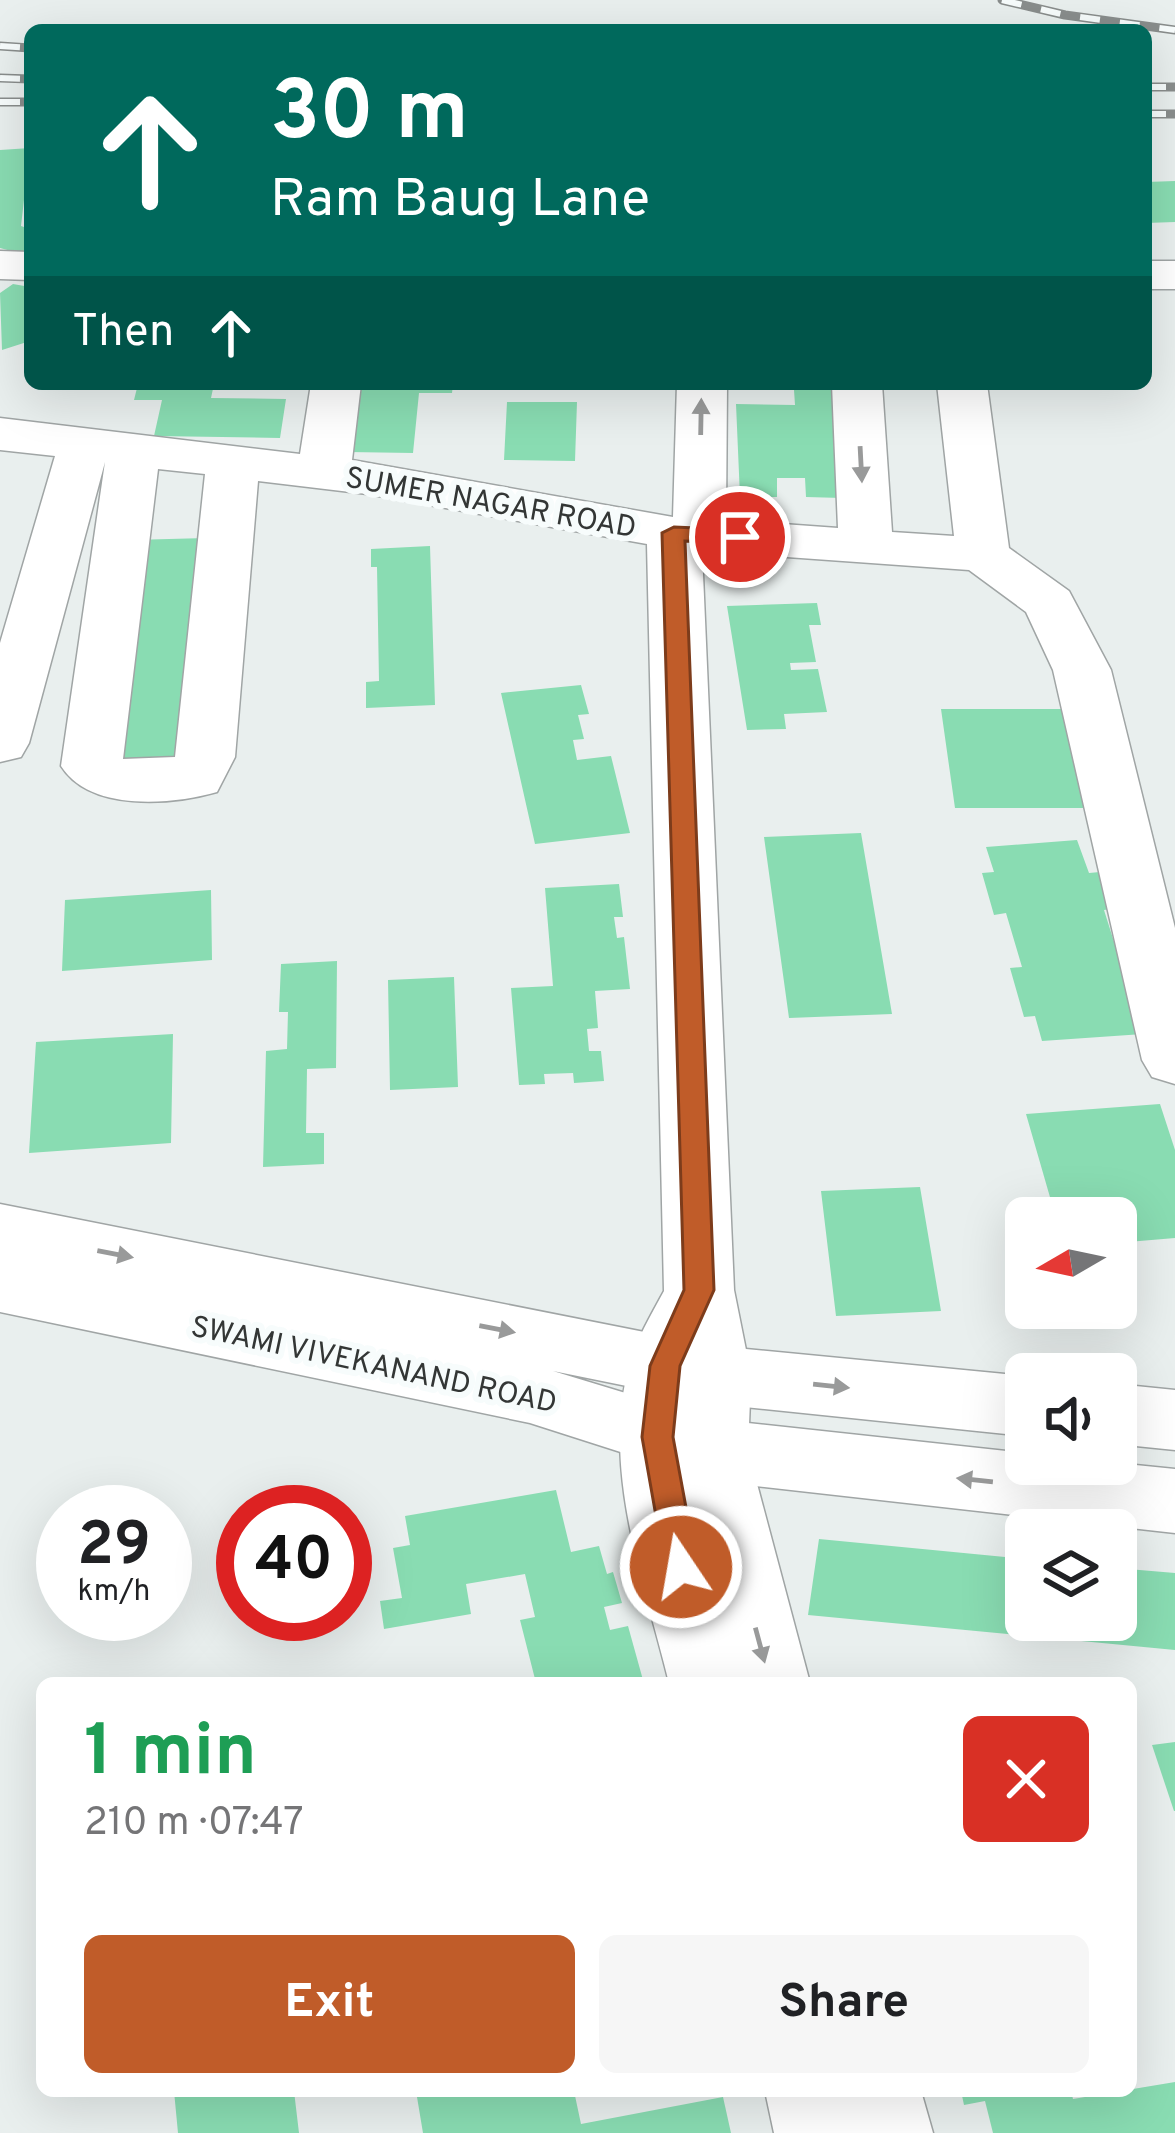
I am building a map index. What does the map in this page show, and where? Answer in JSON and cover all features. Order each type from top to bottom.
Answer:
[{"type":"street","points":[[324,473],[335,390]]},
{"type":"street","points":[[701,390],[686,534],[699,1290],[671,1528],[708,1677]]},
{"type":"street","points":[[857,390],[866,543]]},
{"type":"street","points":[[963,390],[982,555],[1049,603],[1082,670],[1175,1060]]},
{"type":"street","name":"SUMER NAGAR ROAD","points":[[0,434],[324,473],[686,534],[866,543],[982,555]]},
{"type":"street","points":[[109,448],[91,766],[111,779],[196,778],[205,757],[233,462]]},
{"type":"street","points":[[0,743],[109,448]]},
{"type":"street","name":"SWAMI VIVEKANAND ROAD","points":[[0,1231],[687,1407],[1175,1501]]},
{"type":"street","name":"SWAMI VIVEKANAND ROAD","points":[[0,1284],[532,1394],[687,1407],[1005,1406]]},
{"type":"street","points":[[687,1407],[768,1677]]},
{"type":"street","points":[[1137,1416],[1175,1420]]},
{"type":"street","points":[[810,2097],[819,2133]]},
{"type":"street","points":[[879,2097],[888,2133]]},
{"type":"building","points":[[24,148],[24,254],[0,248],[0,150]]},
{"type":"building","points":[[1175,181],[1175,222],[1152,223],[1152,182]]},
{"type":"building","points":[[13,284],[24,286],[24,343],[2,350],[0,293]]},
{"type":"building","points":[[136,390],[213,390],[211,398],[286,399],[280,438],[154,436],[162,400],[134,400]]},
{"type":"building","points":[[356,390],[452,390],[419,393],[413,453],[348,452]]},
{"type":"building","points":[[794,390],[833,390],[842,498],[806,497],[805,478],[777,478],[777,497],[740,497],[736,404],[795,405]]},
{"type":"building","points":[[507,402],[577,402],[575,461],[504,460]]},
{"type":"building","points":[[206,538],[188,771],[106,774],[132,540]]},
{"type":"building","points":[[430,546],[435,705],[366,708],[366,682],[379,681],[377,567],[371,567],[371,549]]},
{"type":"building","points":[[817,603],[821,625],[809,625],[816,662],[790,663],[791,670],[818,669],[827,712],[784,714],[786,729],[747,730],[727,606]]},
{"type":"building","points":[[581,685],[589,714],[578,715],[584,739],[573,740],[577,760],[611,756],[630,833],[535,844],[501,693]]},
{"type":"building","points":[[941,709],[1066,709],[1084,808],[955,808]]},
{"type":"building","points":[[861,833],[892,1014],[789,1018],[764,837]]},
{"type":"building","points":[[1077,840],[1089,873],[1100,872],[1112,909],[1104,910],[1143,1034],[1042,1041],[1035,1016],[1024,1017],[1010,968],[1022,967],[1006,913],[994,915],[982,873],[994,872],[986,847]]},
{"type":"building","points":[[619,884],[623,917],[614,917],[617,938],[624,937],[630,989],[595,991],[598,1028],[587,1029],[589,1051],[601,1051],[604,1081],[574,1083],[573,1073],[544,1074],[545,1084],[519,1085],[511,988],[553,986],[545,888]]},
{"type":"building","points":[[211,890],[212,960],[62,971],[65,900]]},
{"type":"building","points":[[337,961],[336,1068],[307,1069],[306,1133],[324,1133],[324,1164],[263,1167],[266,1051],[287,1049],[288,1012],[279,1012],[281,964]]},
{"type":"building","points":[[454,977],[458,1087],[390,1090],[388,980]]},
{"type":"building","points":[[173,1034],[171,1143],[29,1153],[36,1042]]},
{"type":"building","points":[[1160,1104],[1175,1150],[1175,1238],[1137,1241],[1137,1197],[1050,1197],[1026,1114]]},
{"type":"building","points":[[920,1187],[941,1311],[836,1316],[821,1191]]},
{"type":"building","points":[[556,1490],[571,1552],[599,1546],[607,1574],[613,1572],[622,1603],[604,1607],[610,1630],[628,1626],[642,1677],[534,1677],[520,1620],[535,1617],[525,1574],[466,1584],[471,1614],[384,1629],[380,1601],[402,1598],[393,1548],[410,1545],[405,1516]]},
{"type":"building","points":[[819,1539],[1005,1557],[1005,1634],[808,1615]]},
{"type":"building","points":[[1137,1570],[1175,1573],[1175,1650],[1081,1641],[1137,1641]]},
{"type":"building","points":[[1175,1742],[1175,1811],[1174,1811],[1152,1745]]},
{"type":"building","points":[[1175,2082],[1175,2133],[993,2133],[985,2101],[964,2105],[962,2097],[1137,2097],[1137,2088]]},
{"type":"building","points":[[175,2097],[295,2097],[299,2133],[178,2133]]},
{"type":"building","points":[[417,2097],[575,2097],[581,2124],[723,2097],[731,2133],[423,2133]]},
{"type":"railway","points":[[1002,0],[1131,24]]},
{"type":"railway","points":[[1152,27],[1175,30]]},
{"type":"railway","points":[[0,46],[24,48]]},
{"type":"railway","points":[[0,78],[24,79]]},
{"type":"railway","points":[[1152,87],[1175,87]]},
{"type":"railway","points":[[0,102],[24,102]]},
{"type":"railway","points":[[1152,114],[1175,114]]},
{"type":"route","points":[[681,1567],[658,1437],[665,1366],[699,1290],[674,533],[740,537]]}]
